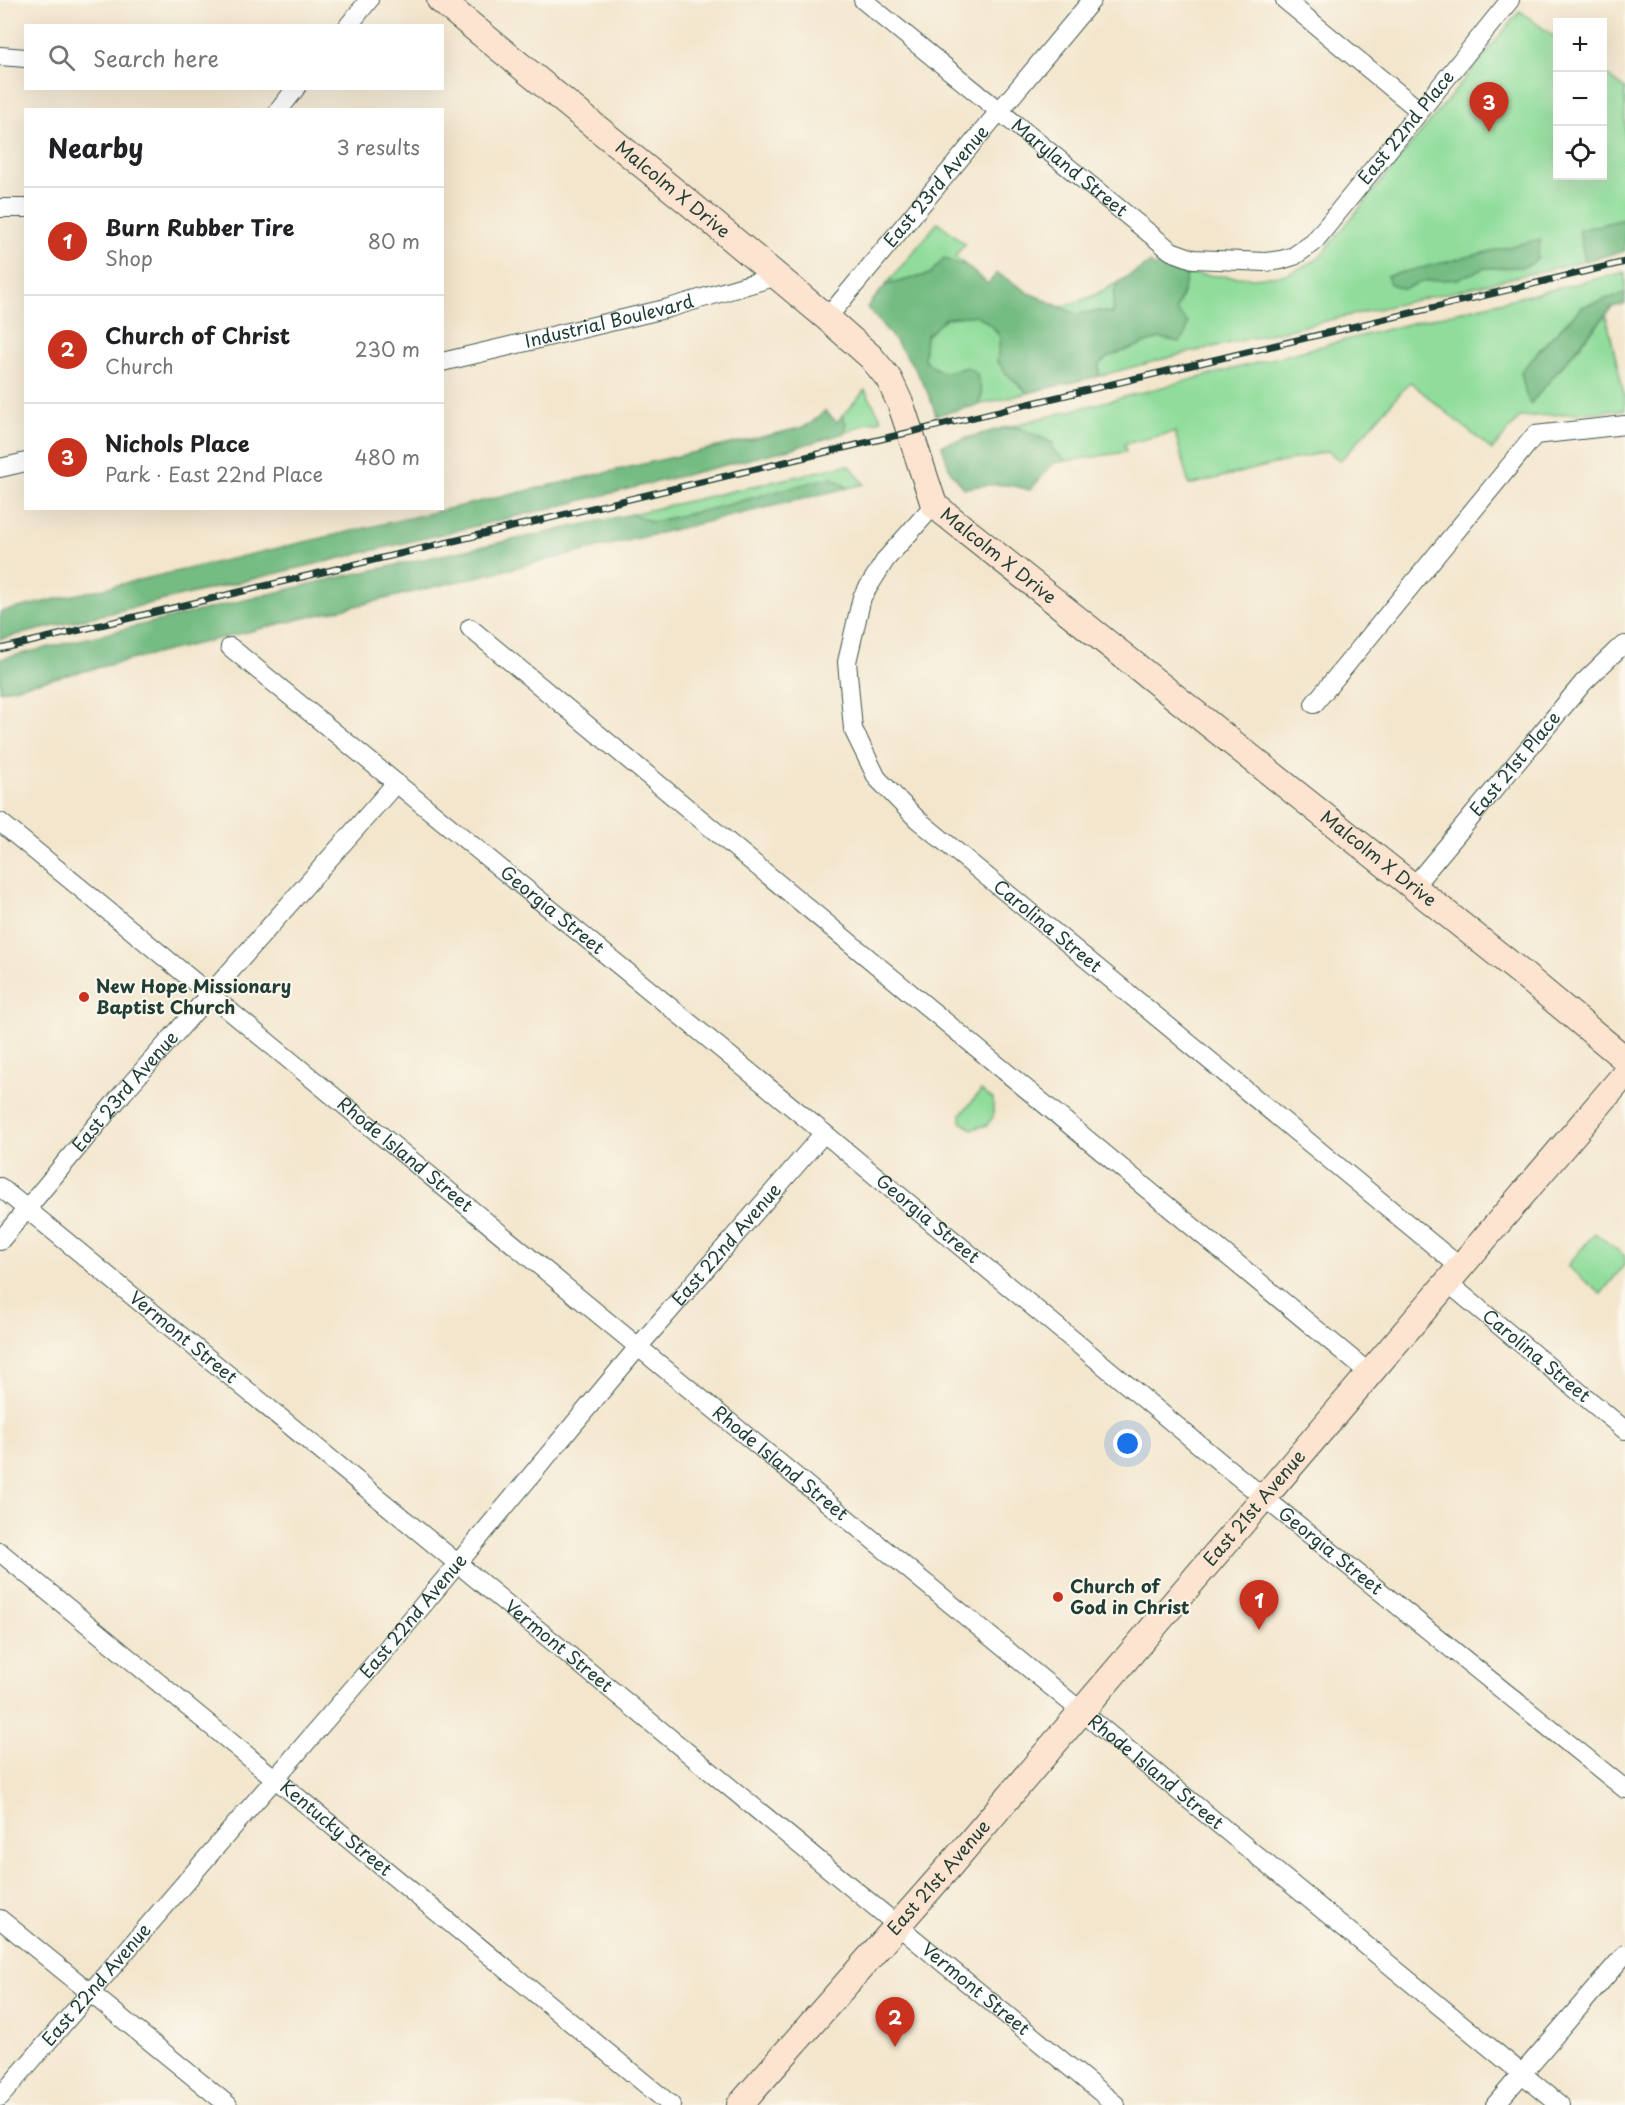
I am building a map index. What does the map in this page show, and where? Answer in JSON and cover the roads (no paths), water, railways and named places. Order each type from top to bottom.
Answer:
[{"type":"street","points":[[350,24],[369,0]]},
{"type":"street","name":"Malcolm X Drive","points":[[440,0],[777,276],[871,357],[889,379],[902,405],[934,505],[1625,1059]]},
{"type":"street","name":"Maryland Street","points":[[863,0],[1160,244],[1182,256],[1206,261],[1266,262],[1287,259],[1301,253]]},
{"type":"street","name":"East 23rd Avenue","points":[[827,318],[1092,0]]},
{"type":"street","points":[[1285,0],[1420,111]]},
{"type":"street","name":"East 22nd Place","points":[[1301,253],[1313,243],[1334,218],[1510,0]]},
{"type":"street","points":[[0,56],[24,58]]},
{"type":"street","points":[[281,108],[294,90]]},
{"type":"street","points":[[0,208],[24,208]]},
{"type":"street","name":"Industrial Boulevard","points":[[444,362],[669,308],[777,276]]},
{"type":"street","points":[[1314,704],[1535,435],[1625,425]]},
{"type":"street","points":[[0,468],[24,460]]},
{"type":"street","name":"Carolina Street","points":[[934,505],[886,559],[862,597],[847,662],[853,729],[877,778],[917,819],[1454,1274],[1625,1430]]},
{"type":"street","points":[[470,628],[1369,1373]]},
{"type":"street","name":"East 21st Place","points":[[1413,887],[1583,683],[1625,645]]},
{"type":"street","name":"Georgia Street","points":[[230,647],[1264,1497],[1625,1789]]},
{"type":"street","name":"East 23rd Avenue","points":[[0,1241],[123,1093],[396,783]]},
{"type":"street","name":"Rhode Island Street","points":[[0,822],[1560,2105]]},
{"type":"street","name":"East 21st Avenue","points":[[740,2105],[898,1926],[1625,1074]]},
{"type":"street","name":"East 22nd Avenue","points":[[0,2097],[458,1564],[639,1346],[824,1133]]},
{"type":"street","name":"Vermont Street","points":[[0,1186],[1116,2105]]},
{"type":"street","name":"Kentucky Street","points":[[0,1552],[671,2105]]},
{"type":"street","points":[[0,1919],[228,2105]]},
{"type":"street","points":[[1496,2105],[1625,1954]]},
{"type":"railway","points":[[0,649],[1625,262]]},
{"type":"place","name":"Nichols Place","points":[[1489,132]]},
{"type":"place","name":"New Hope Missionary Baptist Church","points":[[84,997]]},
{"type":"place","name":"Church of God in Christ","points":[[1058,1597]]},
{"type":"place","name":"Burn Rubber Tire","points":[[1259,1630]]},
{"type":"place","name":"Church of Christ","points":[[895,2047]]}]
